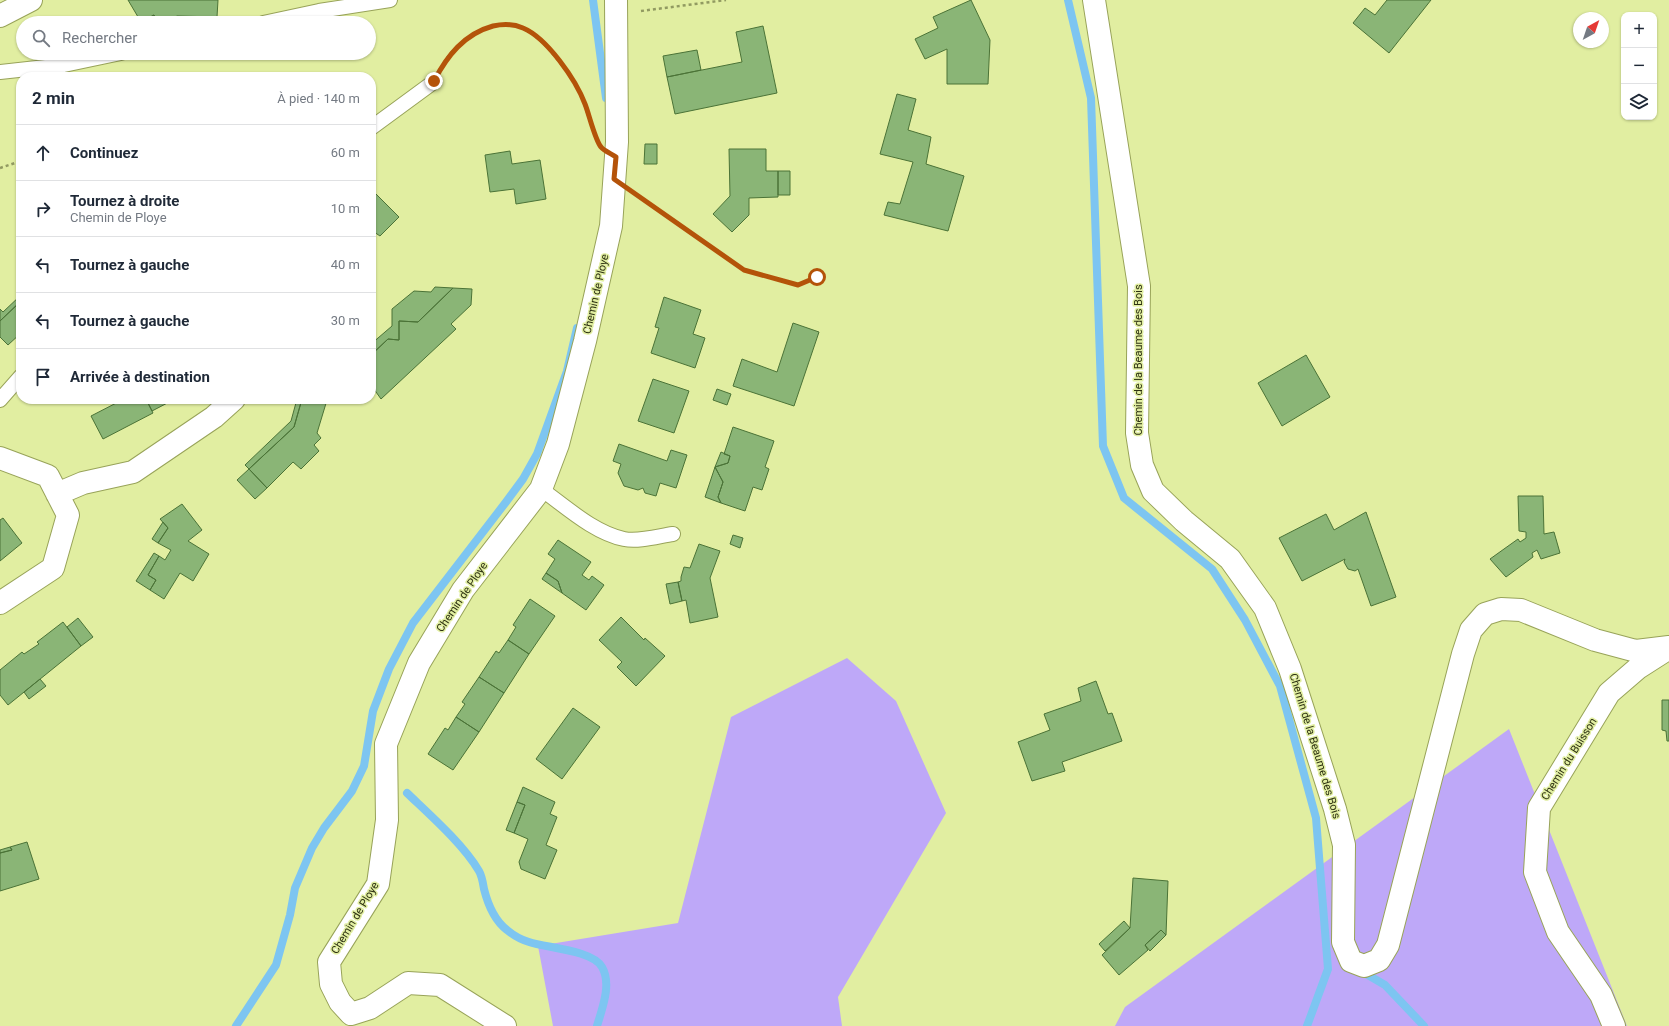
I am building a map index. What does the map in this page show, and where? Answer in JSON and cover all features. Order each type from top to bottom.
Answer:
[{"type":"street","points":[[0,16],[31,0]]},
{"type":"street","name":"Chemin de la Beaume des Bois","points":[[1094,0],[1139,286],[1137,433],[1142,465],[1153,491],[1184,521],[1230,559],[1265,608],[1290,669],[1335,809],[1344,845],[1343,942],[1351,961],[1364,966],[1379,960],[1388,945],[1463,654],[1471,630],[1485,614],[1501,609],[1521,610],[1595,640],[1636,651],[1669,648]]},
{"type":"street","name":"Chemin de Ploye","points":[[505,1026],[440,985],[408,983],[370,1008],[351,1014],[340,1002],[331,984],[329,962],[378,884],[387,820],[386,744],[419,663],[463,590],[540,489],[558,444],[585,341],[611,226],[617,142],[616,7]]},
{"type":"street","points":[[57,494],[83,483],[133,472],[214,417],[228,404]]},
{"type":"street","points":[[0,458],[48,476],[68,515],[53,568],[0,603]]},
{"type":"street","name":"Chemin du Buisson","points":[[1614,1026],[1601,995],[1558,932],[1535,872],[1539,808],[1609,693],[1638,668],[1669,648]]},
{"type":"lane","points":[[296,16],[390,0]]},
{"type":"lane","points":[[0,72],[64,65],[88,60]]},
{"type":"lane","points":[[376,124],[434,81]]},
{"type":"lane","points":[[0,400],[16,382]]},
{"type":"lane","points":[[540,489],[600,530],[626,540],[673,534]]},
{"type":"path","points":[[616,7],[726,0]]},
{"type":"path","points":[[434,81],[445,60],[475,33],[497,25],[522,27],[543,42],[578,87],[592,127]]},
{"type":"path","points":[[0,168],[16,163]]},
{"type":"path","points":[[614,179],[744,270],[798,285],[817,277]]},
{"type":"shaded area","points":[[847,658],[896,701],[946,813],[838,997],[842,1026],[553,1026],[538,946],[678,923],[731,717]]},
{"type":"shaded area","points":[[1509,729],[1627,1026],[1115,1026],[1125,1007]]},
{"type":"building","points":[[128,0],[218,0],[217,16],[137,16]]},
{"type":"building","points":[[971,0],[990,40],[988,84],[947,84],[947,49],[925,59],[915,39],[938,28],[933,17]]},
{"type":"building","points":[[1387,0],[1431,0],[1389,53],[1353,23],[1365,8],[1375,15]]},
{"type":"building","points":[[763,26],[777,93],[675,114],[667,77],[742,62],[736,32]]},
{"type":"building","points":[[697,50],[701,70],[667,77],[663,56]]},
{"type":"building","points":[[897,94],[916,99],[908,130],[931,137],[926,164],[964,176],[948,231],[884,215],[888,202],[900,204],[913,162],[880,154]]},
{"type":"building","points":[[645,144],[657,144],[657,164],[644,164]]},
{"type":"building","points":[[729,149],[766,149],[766,171],[778,171],[778,197],[749,198],[749,215],[732,232],[713,214],[730,196]]},
{"type":"building","points":[[510,151],[512,164],[540,160],[546,199],[516,204],[514,189],[490,192],[485,155]]},
{"type":"building","points":[[778,171],[790,171],[790,195],[778,195]]},
{"type":"building","points":[[376,194],[399,217],[380,236],[376,233]]},
{"type":"building","points":[[435,287],[453,288],[418,322],[399,321],[399,340],[388,339],[376,350],[376,340],[392,326],[392,309],[414,291],[431,292]]},
{"type":"building","points":[[453,288],[472,289],[471,305],[451,324],[456,329],[381,399],[376,392],[376,350],[388,339],[399,340],[399,321],[418,322]]},
{"type":"building","points":[[664,297],[701,310],[693,334],[705,338],[695,368],[651,353],[659,328],[655,327]]},
{"type":"building","points":[[16,300],[16,306],[0,321],[0,309],[3,312]]},
{"type":"building","points":[[16,306],[16,338],[8,345],[0,337],[0,321]]},
{"type":"building","points":[[793,323],[819,332],[794,406],[733,386],[742,359],[777,372]]},
{"type":"building","points":[[1306,355],[1330,397],[1282,426],[1258,383]]},
{"type":"building","points":[[653,379],[689,391],[674,433],[638,421]]},
{"type":"building","points":[[717,389],[731,394],[727,405],[713,400]]},
{"type":"building","points":[[114,404],[148,404],[153,413],[103,439],[91,416]]},
{"type":"building","points":[[148,404],[165,404],[152,411]]},
{"type":"building","points":[[296,404],[301,404],[294,427],[249,469],[245,465],[291,421]]},
{"type":"building","points":[[301,404],[326,404],[317,433],[321,438],[314,445],[319,451],[301,469],[293,462],[267,488],[249,469],[294,427]]},
{"type":"building","points":[[733,427],[774,441],[765,467],[769,469],[762,490],[753,487],[745,511],[721,503],[718,497],[723,482],[715,467],[728,463],[730,456],[724,454]]},
{"type":"building","points":[[619,444],[667,461],[671,450],[687,455],[676,488],[660,483],[656,496],[645,493],[643,488],[638,490],[624,486],[618,473],[621,464],[613,461]]},
{"type":"building","points":[[721,452],[730,456],[728,463],[715,467]]},
{"type":"building","points":[[715,467],[723,482],[718,497],[721,503],[705,497]]},
{"type":"building","points":[[249,469],[267,488],[255,499],[237,480]]},
{"type":"building","points":[[1518,496],[1543,496],[1544,534],[1554,532],[1560,553],[1541,559],[1537,550],[1532,553],[1533,557],[1506,577],[1490,559],[1518,539],[1520,542],[1526,538],[1526,532],[1519,531]]},
{"type":"building","points":[[182,504],[202,530],[188,541],[209,554],[193,581],[180,573],[164,599],[150,590],[156,580],[148,575],[159,556],[165,560],[171,550],[158,543],[168,528],[160,519]]},
{"type":"building","points":[[1366,512],[1396,597],[1371,606],[1358,569],[1355,571],[1348,569],[1344,562],[1345,559],[1302,581],[1279,538],[1326,514],[1334,530]]},
{"type":"building","points":[[3,518],[22,543],[0,561],[0,520]]},
{"type":"building","points":[[163,522],[168,528],[158,543],[152,539]]},
{"type":"building","points":[[733,535],[743,538],[740,548],[730,544]]},
{"type":"building","points":[[558,540],[591,562],[582,575],[589,580],[592,576],[604,585],[586,610],[562,593],[558,581],[546,573],[555,559],[548,554]]},
{"type":"building","points":[[699,544],[720,551],[710,578],[718,617],[690,623],[686,600],[682,601],[678,582],[681,581],[684,567],[690,568]]},
{"type":"building","points":[[154,553],[159,556],[148,575],[156,580],[150,590],[136,581]]},
{"type":"building","points":[[546,573],[558,581],[562,593],[542,579]]},
{"type":"building","points":[[678,582],[682,601],[670,604],[666,584]]},
{"type":"building","points":[[530,599],[555,616],[529,654],[508,640],[516,627],[513,625]]},
{"type":"building","points":[[621,617],[644,640],[645,638],[665,656],[636,686],[617,667],[622,662],[599,640]]},
{"type":"building","points":[[78,618],[93,637],[81,646],[67,627]]},
{"type":"building","points":[[63,622],[81,646],[8,705],[0,695],[0,670],[22,652],[24,654],[39,644],[37,642]]},
{"type":"building","points":[[508,640],[529,654],[504,693],[479,677],[496,651],[499,653]]},
{"type":"building","points":[[479,677],[504,693],[479,732],[456,717],[465,704],[462,702]]},
{"type":"building","points":[[40,679],[46,686],[29,699],[24,692]]},
{"type":"building","points":[[1096,681],[1108,714],[1112,713],[1122,741],[1062,762],[1065,771],[1032,781],[1018,742],[1050,730],[1044,714],[1081,701],[1078,688]]},
{"type":"building","points":[[1662,700],[1669,700],[1669,741],[1667,741],[1666,731],[1662,730]]},
{"type":"building","points":[[573,708],[600,727],[562,779],[536,759]]},
{"type":"building","points":[[456,717],[479,732],[453,770],[428,754],[445,728],[448,730]]},
{"type":"building","points":[[523,787],[555,802],[550,814],[557,817],[546,845],[557,850],[545,879],[521,869],[519,862],[528,839],[514,833],[525,805],[517,802]]},
{"type":"building","points":[[517,802],[525,805],[514,833],[506,830]]},
{"type":"building","points":[[27,842],[39,879],[0,891],[0,853],[12,850],[10,847]]},
{"type":"building","points":[[10,847],[12,850],[0,853],[0,850]]},
{"type":"building","points":[[1133,878],[1168,881],[1166,935],[1161,930],[1145,945],[1148,950],[1119,975],[1102,955],[1130,928]]},
{"type":"building","points":[[1124,921],[1130,928],[1105,951],[1099,944]]},
{"type":"building","points":[[1161,930],[1166,935],[1150,951],[1145,945]]},
{"type":"waterway","points":[[593,0],[606,98]]},
{"type":"waterway","points":[[1068,0],[1091,98],[1103,446],[1124,498],[1212,569],[1245,620],[1280,686],[1316,818],[1328,969],[1307,1026]]},
{"type":"waterway","points":[[236,1026],[276,965],[290,915],[295,888],[312,848],[324,828],[352,791],[364,766],[373,711],[389,669],[413,623],[523,479],[537,454],[567,371],[577,328]]},
{"type":"waterway","points":[[407,793],[446,830],[472,861],[481,875],[486,895],[495,917],[502,926],[523,940],[579,953],[597,961],[602,967],[605,974],[606,989],[597,1026]]},
{"type":"waterway","points":[[1361,971],[1385,985],[1424,1026]]},
{"type":"route","points":[[434,81],[445,60],[454,50],[475,33],[497,25],[522,27],[543,42],[578,87],[601,147],[616,157],[614,179],[744,270],[798,285],[817,277]]}]
